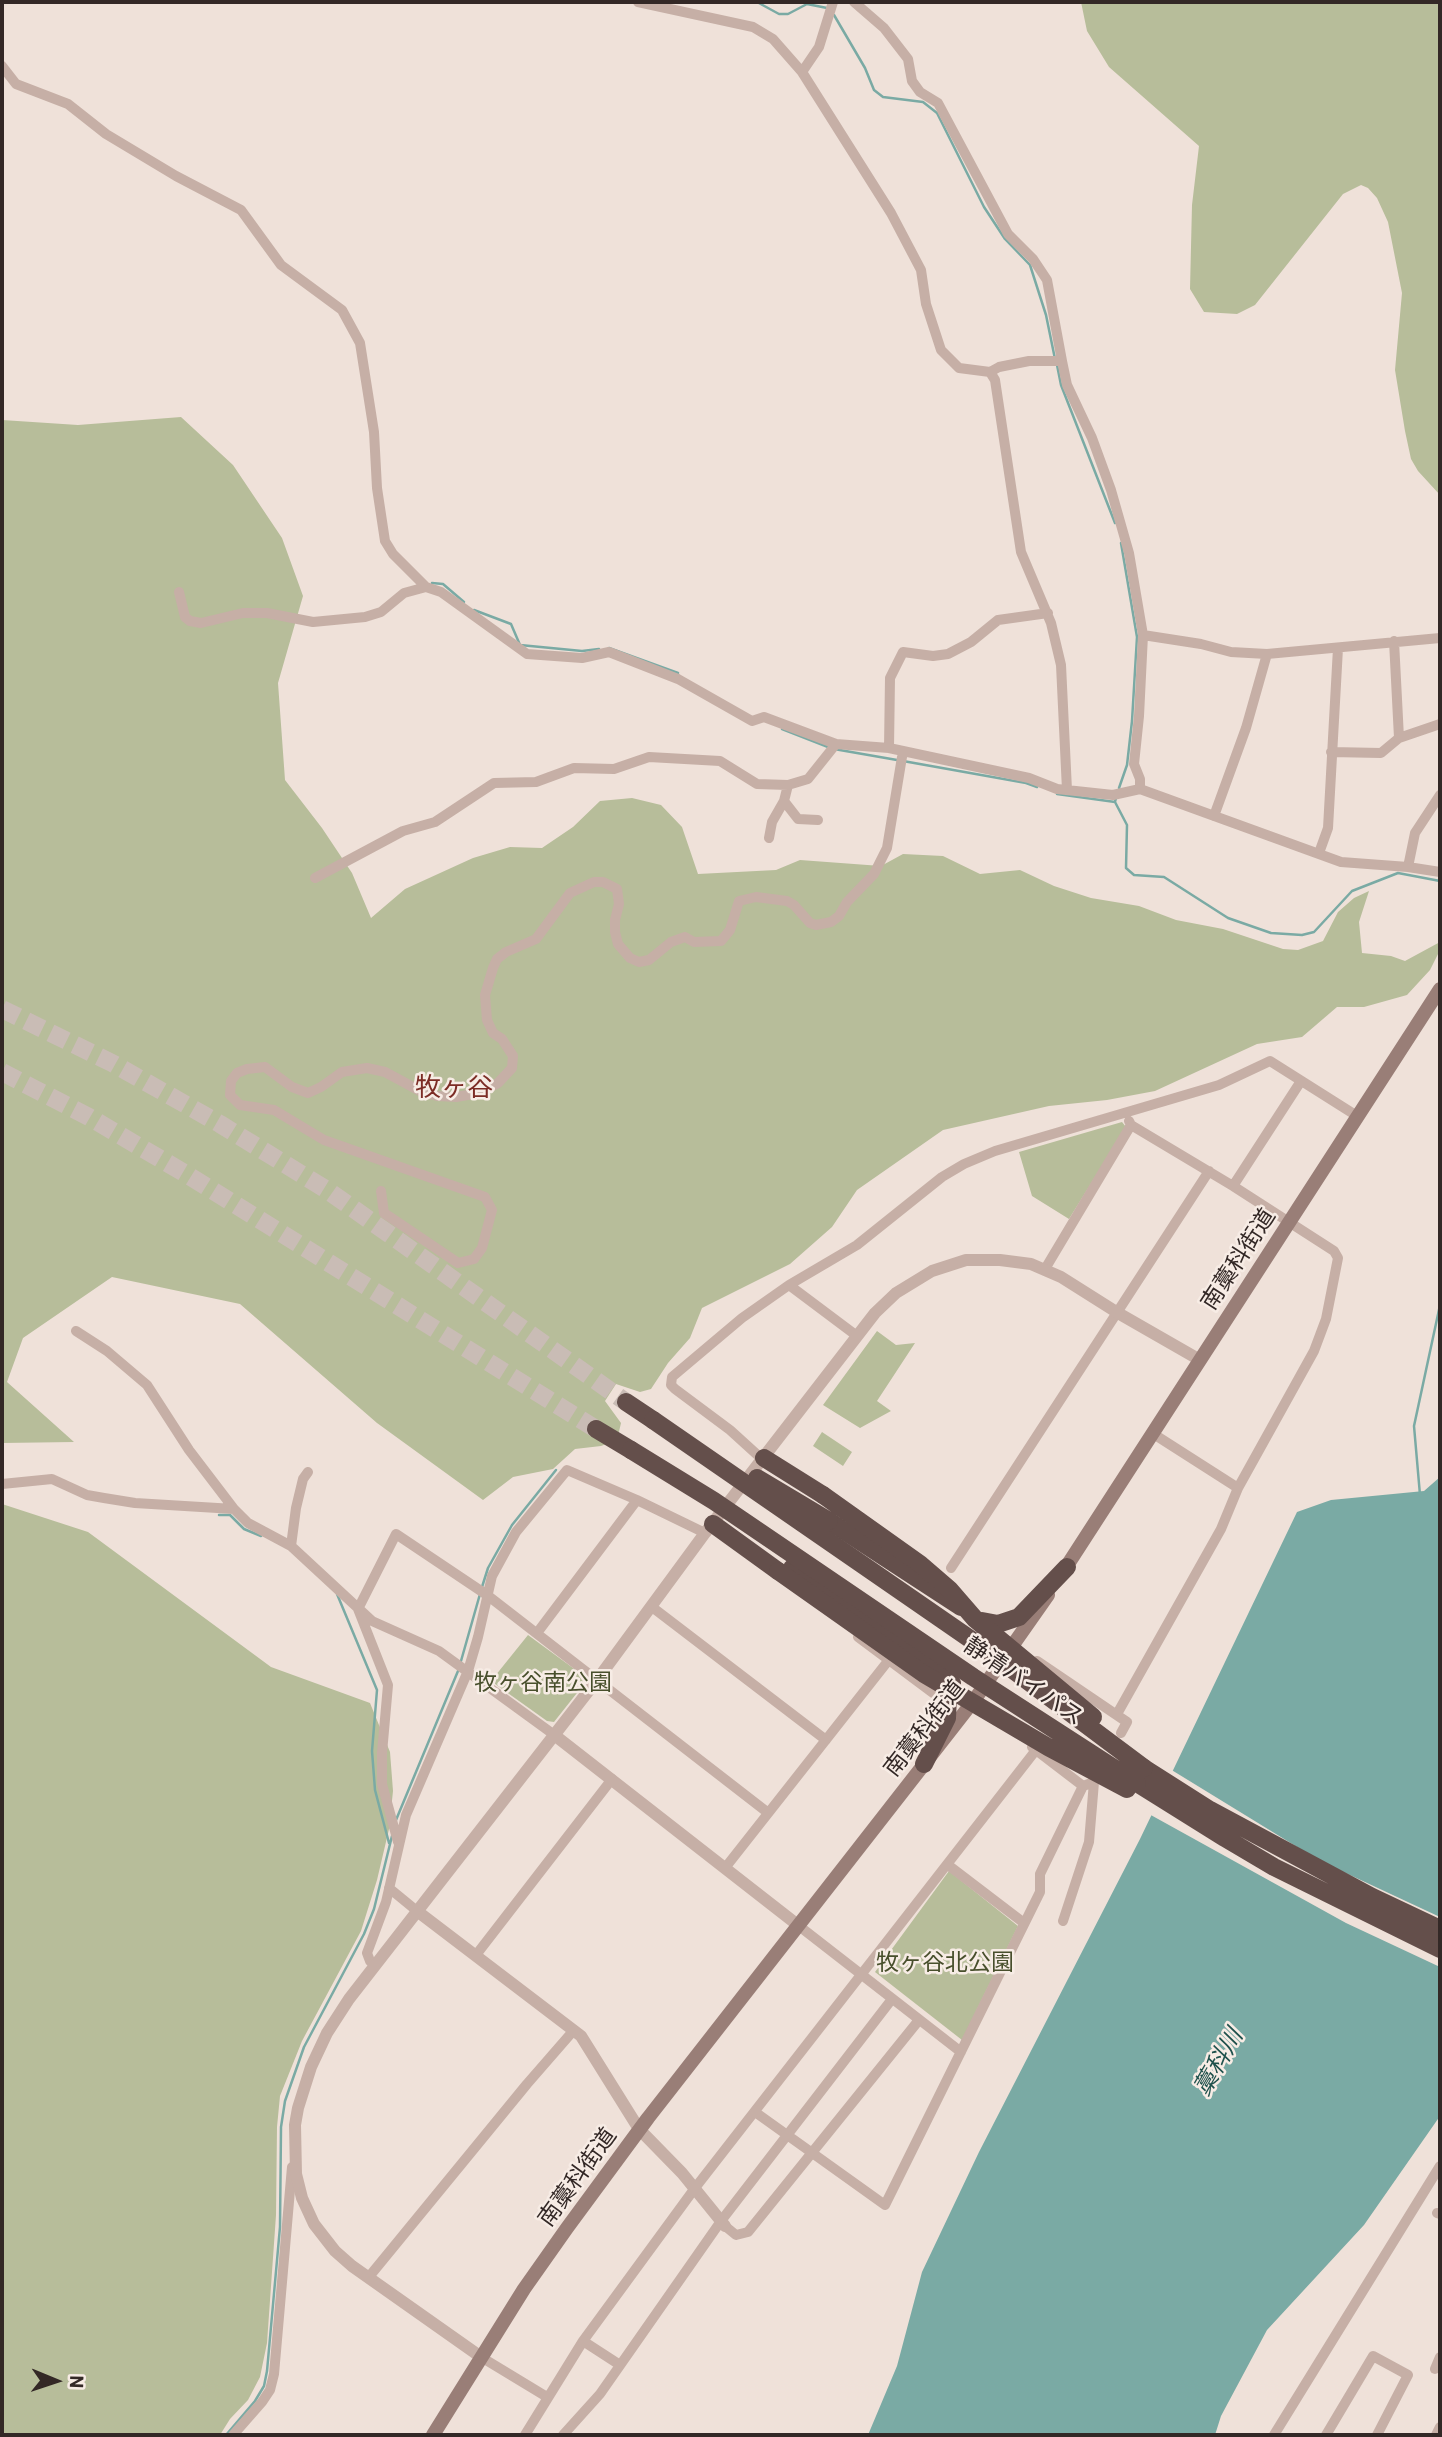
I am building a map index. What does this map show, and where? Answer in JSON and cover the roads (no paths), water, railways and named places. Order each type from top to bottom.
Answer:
[{"type":"highway","name":"静清バイパス","points":[[626,1402],[989,1652],[1144,1768],[1210,1810],[1372,1897],[1438,1927]]},
{"type":"highway","points":[[653,1420],[829,1521],[1015,1644]]},
{"type":"highway","name":"静清バイパス","points":[[596,1429],[795,1555],[1059,1735],[1224,1838],[1440,1950]]},
{"type":"highway","points":[[631,1450],[726,1517],[785,1569],[924,1674],[1048,1747],[1224,1838]]},
{"type":"highway","points":[[764,1459],[823,1495],[920,1564],[949,1589],[975,1619],[1109,1730],[1238,1824]]},
{"type":"highway","points":[[709,1528],[785,1569],[975,1699]]},
{"type":"highway","points":[[982,1621],[998,1624],[1019,1617],[1066,1567]]},
{"type":"highway","points":[[924,1764],[947,1718],[948,1696],[938,1673]]},
{"type":"main road","name":"南藁科街道","points":[[433,2435],[567,2228],[639,2129],[1015,1644],[1357,1116],[1438,999]]},
{"type":"street","points":[[638,2],[752,27],[774,38],[802,72],[891,213],[921,270],[926,304],[941,350],[959,368],[990,372],[999,367],[1029,361],[1062,361]]},
{"type":"street","points":[[802,72],[819,47],[833,2]]},
{"type":"street","points":[[854,2],[884,28],[908,59],[912,81],[920,92],[938,103],[1008,234],[1033,259],[1047,280],[1067,385],[1092,438],[1111,490],[1129,553],[1143,635],[1134,764],[1140,779],[1140,789]]},
{"type":"street","points":[[2,66],[16,84],[68,104],[106,134],[176,176],[241,210],[281,265],[342,310],[360,344],[374,432],[377,488],[385,541],[393,554],[426,587],[441,592],[527,654],[582,658],[609,652],[678,679],[752,721],[764,717],[836,744],[888,748],[1028,778],[1057,789],[1113,795],[1140,789],[1341,862],[1440,872]]},
{"type":"street","points":[[990,372],[995,380],[1021,552],[1048,613],[1061,665],[1067,790]]},
{"type":"street","points":[[179,592],[185,617],[190,621],[201,623],[243,614],[267,613],[313,622],[365,617],[381,612],[404,593],[426,587]]},
{"type":"street","points":[[888,748],[890,678],[903,652],[933,656],[948,654],[971,642],[998,620],[1048,613]]},
{"type":"street","points":[[1143,635],[1201,644],[1231,652],[1267,654],[1440,638]]},
{"type":"street","points":[[1394,641],[1399,738]]},
{"type":"street","points":[[1320,853],[1328,828],[1338,648]]},
{"type":"street","points":[[1214,816],[1246,728],[1267,654]]},
{"type":"street","points":[[1331,752],[1381,753],[1399,738],[1440,724]]},
{"type":"street","points":[[315,878],[403,831],[435,822],[495,783],[536,782],[574,768],[614,769],[649,758],[720,761],[757,784],[788,785],[808,779],[836,744]]},
{"type":"street","points":[[381,1191],[384,1213],[458,1263],[474,1259],[482,1248],[492,1210],[485,1197],[324,1140],[274,1110],[240,1105],[230,1095],[231,1081],[237,1073],[247,1069],[265,1068],[292,1087],[308,1093],[342,1072],[367,1068],[385,1072],[422,1092],[437,1096],[456,1097],[479,1093],[498,1083],[512,1068],[513,1056],[493,1032],[487,1020],[485,995],[497,959],[506,952],[536,939],[570,893],[593,882],[603,881],[617,889],[620,904],[615,932],[618,944],[630,958],[639,962],[649,960],[671,942],[685,937],[694,942],[721,941],[730,930],[739,901],[756,897],[787,901],[810,923],[816,925],[831,922],[874,874],[887,848],[902,753]]},
{"type":"street","points":[[769,838],[772,822],[784,801],[788,785]]},
{"type":"street","points":[[1408,867],[1415,833],[1440,795]]},
{"type":"street","points":[[784,801],[798,819],[818,820]]},
{"type":"street","points":[[764,1459],[675,1389],[672,1377],[741,1318],[789,1285],[857,1245],[942,1177],[964,1164],[995,1151],[1219,1084],[1270,1060],[1357,1116]]},
{"type":"street","points":[[1233,1186],[1301,1081]]},
{"type":"street","points":[[1117,1714],[1221,1529],[1238,1488],[1314,1351],[1326,1319],[1338,1255],[1233,1186],[1131,1125],[1126,1112]]},
{"type":"street","points":[[1045,1269],[1131,1125]]},
{"type":"street","points":[[951,1568],[1209,1171]]},
{"type":"street","points":[[233,2435],[266,2396],[274,2374],[295,2125],[304,2088],[327,2033],[375,1965],[597,1680],[709,1528],[875,1313],[919,1277],[947,1265],[982,1259],[1014,1261],[1045,1269],[1061,1277],[1200,1360]]},
{"type":"street","points":[[789,1285],[857,1336]]},
{"type":"street","points":[[76,1331],[107,1351],[147,1385],[189,1450],[234,1509],[256,1528],[291,1545],[372,1621],[439,1651],[553,1734],[961,2052]]},
{"type":"street","points":[[1152,1433],[1238,1488]]},
{"type":"street","points":[[375,1965],[367,1953],[389,1888],[406,1815],[467,1671],[492,1576],[516,1532],[563,1473],[571,1470],[709,1528]]},
{"type":"street","points":[[291,1545],[296,1508],[303,1479],[308,1472]]},
{"type":"street","points":[[2,1484],[52,1479],[87,1495],[114,1500],[234,1509]]},
{"type":"street","points":[[537,1633],[638,1500]]},
{"type":"street","points":[[398,1842],[382,1784],[388,1685],[358,1609],[397,1534],[487,1595],[767,1812]]},
{"type":"street","points":[[753,1554],[763,1569],[888,1661],[933,1693],[948,1696]]},
{"type":"street","points":[[652,1607],[826,1740]]},
{"type":"street","points":[[1015,1644],[1127,1722],[1121,1733]]},
{"type":"street","points":[[725,1868],[888,1661]]},
{"type":"street","points":[[975,1699],[1036,1751],[1083,1786]]},
{"type":"street","points":[[525,2435],[583,2341],[695,2188],[1036,1751]]},
{"type":"street","points":[[477,1955],[612,1779]]},
{"type":"street","points":[[755,2112],[885,2205],[1040,1892],[1040,1874],[1083,1786],[1094,1782],[1092,1825],[1081,1871],[1063,1922]]},
{"type":"street","points":[[948,1865],[1024,1923]]},
{"type":"street","points":[[389,1888],[574,2030],[596,2058],[639,2129],[695,2188],[723,2224],[736,2235],[748,2232],[919,2021]]},
{"type":"street","points":[[564,2435],[600,2394],[787,2135],[892,1999]]},
{"type":"street","points":[[368,2278],[574,2030]]},
{"type":"street","points":[[295,2125],[296,2174],[307,2211],[335,2251],[368,2278],[481,2357],[547,2397]]},
{"type":"street","points":[[1274,2435],[1440,2166]]},
{"type":"street","points":[[583,2341],[620,2365]]},
{"type":"street","points":[[1330,2434],[1373,2357],[1408,2375],[1377,2435]]},
{"type":"street","points":[[1435,2369],[1440,2357]]},
{"type":"street","points":[[1436,2435],[1440,2427]]},
{"type":"water","name":"藁科川","points":[[1440,1477],[1440,2116],[1364,2225],[1267,2330],[1221,2416],[1215,2435],[868,2435],[897,2366],[922,2272],[979,2152],[1140,1839],[1297,1512],[1331,1500],[1424,1491]]},
{"type":"waterway","points":[[757,2],[779,14],[788,14],[807,4],[827,8]]},
{"type":"waterway","points":[[834,15],[865,68],[874,90],[883,97],[923,102],[937,113],[984,207],[1005,239],[1030,265],[1046,315],[1055,359]]},
{"type":"waterway","points":[[1057,365],[1061,385],[1115,523]]},
{"type":"waterway","points":[[1119,788],[1127,765],[1137,637],[1121,543]]},
{"type":"waterway","points":[[432,583],[443,584],[464,602]]},
{"type":"waterway","points":[[474,610],[511,624],[520,645],[582,651],[599,649]]},
{"type":"waterway","points":[[609,648],[678,673]]},
{"type":"waterway","points":[[782,729],[828,747]]},
{"type":"waterway","points":[[834,749],[897,760]]},
{"type":"waterway","points":[[903,761],[1037,787]]},
{"type":"waterway","points":[[1057,794],[1115,802]]},
{"type":"waterway","points":[[1116,798],[1115,802],[1127,825],[1126,868],[1134,875],[1164,877],[1228,918],[1271,933],[1302,935],[1314,932],[1352,891],[1398,873],[1440,881]]},
{"type":"waterway","points":[[1420,1495],[1414,1426],[1440,1305]]},
{"type":"waterway","points":[[482,1587],[488,1568],[512,1525],[556,1470]]},
{"type":"waterway","points":[[219,1515],[230,1515],[244,1529],[261,1536]]},
{"type":"waterway","points":[[337,1594],[377,1690],[372,1751],[375,1790],[389,1843]]},
{"type":"waterway","points":[[461,1661],[480,1594]]},
{"type":"waterway","points":[[396,1820],[458,1671]]},
{"type":"waterway","points":[[226,2435],[255,2401],[264,2386],[267,2371],[280,2227],[281,2127],[285,2101],[304,2047],[364,1934],[374,1909],[392,1836]]},
{"type":"tunnel","points":[[2,1009],[112,1063],[220,1124],[327,1190],[626,1402]]},
{"type":"tunnel","points":[[2,1072],[89,1117],[186,1174],[596,1429]]},
{"type":"district","name":"牧ヶ谷","points":[[454,1087]]},
{"type":"park label","name":"牧ヶ谷南公園","points":[[543,1682]]},
{"type":"park label","name":"牧ヶ谷北公園","points":[[945,1962]]}]
